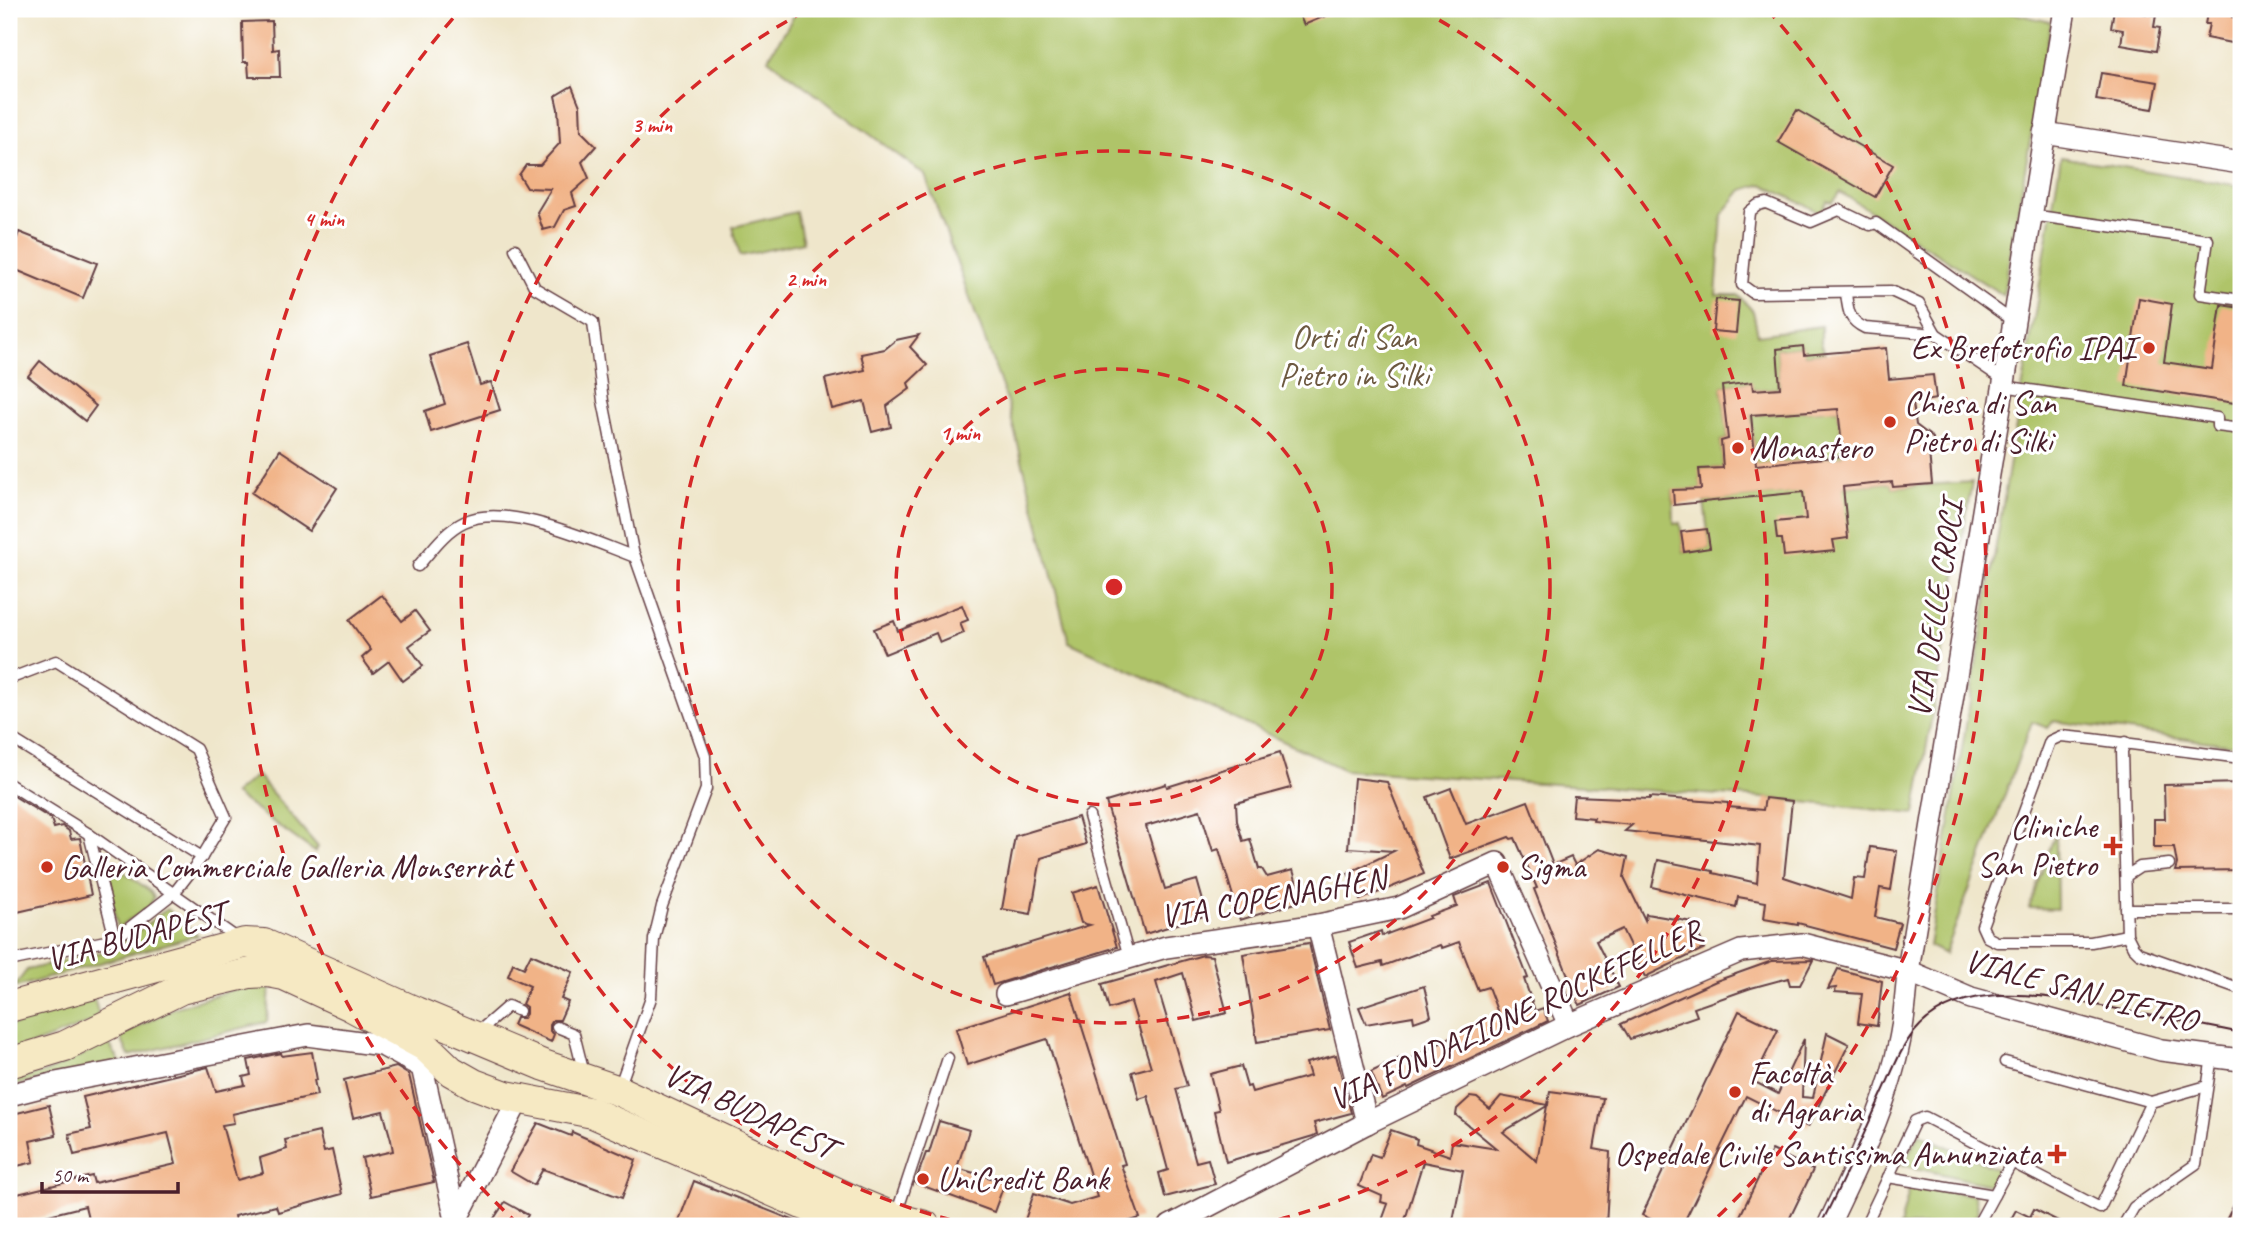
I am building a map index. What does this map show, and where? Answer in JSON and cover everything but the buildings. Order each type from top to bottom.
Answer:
[{"type":"main road","name":"VIA BUDAPEST","points":[[9,1007],[245,943],[264,944],[543,1065],[619,1091],[858,1220]]},
{"type":"main road","name":"VIA BUDAPEST","points":[[9,1063],[65,1046],[181,989],[250,973],[268,972],[284,975],[340,1001],[425,1046],[451,1071],[474,1084],[506,1096],[593,1112],[802,1204],[858,1220],[895,1218],[925,1226]]},
{"type":"main road","points":[[474,1084],[466,1066],[475,1036]]},
{"type":"main road","points":[[520,1097],[532,1091],[543,1065]]},
{"type":"street","name":"VIA DELLE CROCI","points":[[1828,1226],[1875,1121],[1893,1070],[1901,1037],[1908,971],[2065,9]]},
{"type":"street","points":[[2044,133],[2241,163]]},
{"type":"street","name":"VIA COPENAGHEN","points":[[1006,994],[1166,947],[1318,925],[1399,908],[1497,863],[1569,1025]]},
{"type":"street","points":[[1318,925],[1367,1123]]},
{"type":"street","name":"VIA FONDAZIONE ROCKEFELLER","points":[[1170,1226],[1367,1123],[1569,1025],[1741,951],[1802,944],[1908,971]]},
{"type":"street","name":"VIALE SAN PIETRO","points":[[1908,971],[1971,998],[2161,1050],[2241,1060]]},
{"type":"street","points":[[9,1095],[56,1083],[308,1035],[382,1045],[422,1067],[455,1223]]},
{"type":"street","points":[[455,1223],[520,1097]]},
{"type":"lane","points":[[2014,322],[1876,223],[1871,225],[1839,210],[1811,222],[1766,203],[1749,212],[1742,285],[1753,293],[1891,291],[1919,304],[1936,334],[2003,383],[2217,418],[2217,426],[2241,429]]},
{"type":"lane","points":[[2031,215],[2208,240],[2200,294],[2241,300]]},
{"type":"lane","points":[[514,249],[535,288],[593,322],[603,401],[635,557],[705,756],[706,789],[662,906],[654,939],[651,998],[619,1091]]},
{"type":"lane","points":[[1846,293],[1850,317],[1856,324],[1865,328],[1936,334]]},
{"type":"lane","points":[[418,566],[447,533],[467,520],[503,516],[560,528],[635,557]]},
{"type":"lane","points":[[9,679],[56,661],[196,749],[226,817],[202,857],[175,892],[115,939],[9,961]]},
{"type":"lane","points":[[2127,935],[2091,942],[1997,942],[1987,937],[1982,926],[2050,741],[2061,736],[2124,746],[2241,758]]},
{"type":"lane","points":[[9,737],[202,857]]},
{"type":"lane","points":[[2124,746],[2127,935],[2139,953],[2241,989]]},
{"type":"lane","points":[[9,784],[89,834],[245,943]]},
{"type":"lane","points":[[1089,816],[1129,957]]},
{"type":"lane","points":[[89,834],[115,939]]},
{"type":"lane","points":[[2126,876],[2140,867],[2169,864]]},
{"type":"lane","points":[[2126,909],[2241,909]]},
{"type":"lane","points":[[475,1036],[508,1006],[519,1011]]},
{"type":"lane","points":[[557,1027],[574,1034],[586,1080]]},
{"type":"lane","points":[[2123,1226],[2134,1207],[2196,1164],[2212,1056]]},
{"type":"lane","points":[[895,1218],[948,1058]]},
{"type":"lane","points":[[2005,1062],[2151,1102],[2207,1086]]},
{"type":"lane","points":[[1864,1226],[1915,1121],[1926,1117],[2100,1208],[2151,1102]]},
{"type":"lane","points":[[1976,1226],[2012,1162]]},
{"type":"lane","points":[[1888,1177],[1994,1195]]},
{"type":"green space","name":"Orti di San Pietro in Silki","points":[[798,9],[1994,9],[2051,22],[2003,295],[1840,192],[1832,202],[1827,201],[1821,213],[1762,184],[1742,190],[1722,215],[1716,295],[1738,295],[1753,311],[1758,335],[1821,326],[1821,343],[1825,353],[1804,355],[1802,346],[1777,349],[1780,388],[1753,390],[1751,382],[1722,386],[1728,439],[1721,441],[1723,468],[1700,469],[1701,489],[1673,491],[1674,524],[1680,523],[1684,552],[1710,548],[1704,502],[1892,482],[1893,487],[1972,482],[1915,814],[1765,798],[1345,770],[1069,642],[1006,398],[925,175],[768,59]]},
{"type":"green space","points":[[2061,157],[2241,186],[2241,746],[2053,721],[2048,728],[2032,722],[1945,954],[1929,946]]},
{"type":"green space","points":[[796,212],[803,242],[740,256],[733,227]]},
{"type":"green space","points":[[1838,409],[1843,456],[1756,465],[1751,415]]},
{"type":"green space","points":[[257,775],[318,847],[315,852],[234,794]]},
{"type":"green space","points":[[2056,831],[2057,909],[2029,908]]},
{"type":"green space","points":[[109,861],[150,891],[154,897],[149,907],[118,928],[102,862]]},
{"type":"green space","points":[[167,909],[198,935],[9,989],[14,987],[27,970],[114,949]]},
{"type":"green space","points":[[238,988],[270,988],[267,1022],[129,1056],[120,1036],[174,1008]]},
{"type":"green space","points":[[94,998],[100,1019],[9,1054],[9,1026]]},
{"type":"green space","points":[[108,1042],[122,1065],[9,1086],[9,1081],[50,1071]]},
{"type":"green space","points":[[1919,1134],[1997,1169],[1989,1185],[1903,1165]]},
{"type":"green space","points":[[1916,1187],[1974,1195],[1978,1211],[1969,1226],[1900,1226],[1909,1191]]},
{"type":"tram line","points":[[1820,1226],[1905,1045],[1915,1031],[1936,1013],[1960,1002],[1987,996],[2015,995],[2074,1001],[2241,1033]]},
{"type":"place","name":"Ex Brefotrofio IPAI","points":[[2149,348]]},
{"type":"place","name":"Chiesa di San Pietro di Silki","points":[[1890,422]]},
{"type":"place","name":"Monastero","points":[[1738,448]]},
{"type":"place","name":"Cliniche San Pietro","points":[[2113,846]]},
{"type":"place","name":"Galleria Commerciale Galleria Monserràt","points":[[47,867]]},
{"type":"place","name":"Sigma","points":[[1503,867]]},
{"type":"place","name":"Facoltà di Agraria","points":[[1735,1092]]},
{"type":"place","name":"Ospedale Civile Santissima Annunziata","points":[[2057,1154]]},
{"type":"place","name":"UniCredit Bank","points":[[923,1179]]}]
